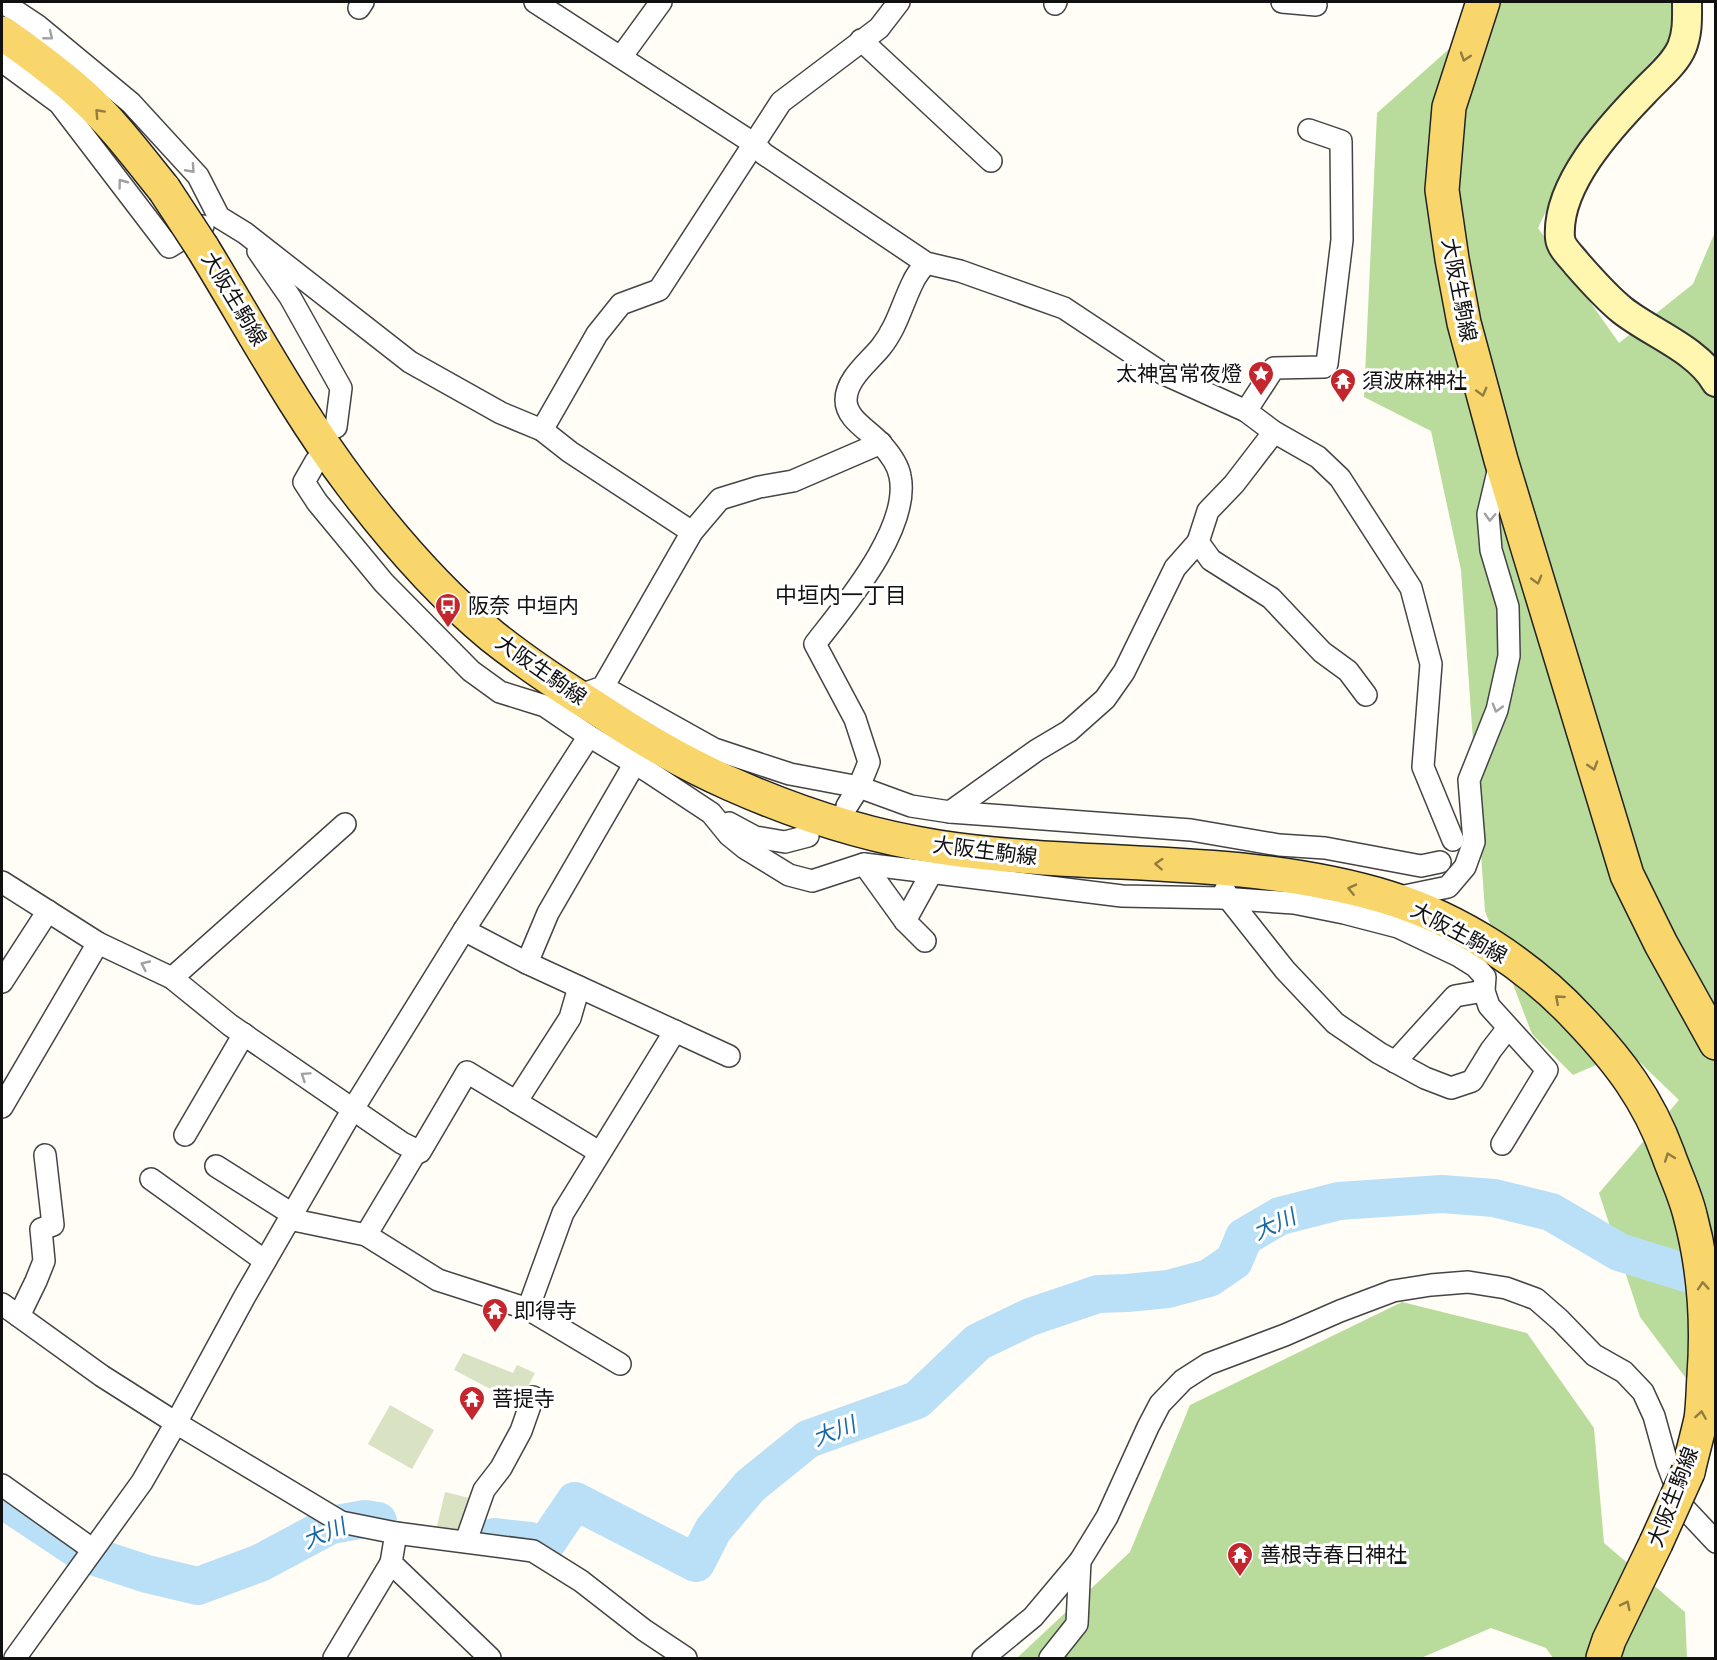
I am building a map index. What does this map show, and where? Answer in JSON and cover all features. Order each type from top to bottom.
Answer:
[{"type":"main road","name":"大阪生駒線","points":[[1483,2],[1449,107],[1442,190],[1464,323],[1501,460],[1627,875],[1660,944],[1716,1043]]},
{"type":"main road","points":[[1687,2],[1686,33],[1682,48],[1670,66],[1611,126],[1592,150],[1564,203],[1559,227],[1561,244],[1589,278],[1622,310],[1697,359],[1716,382]]},
{"type":"main road","name":"大阪生駒線","points":[[2,33],[84,96],[164,189],[315,432],[353,487],[399,542],[446,593],[490,634],[541,673],[590,692],[652,744],[727,783],[788,808],[849,827],[934,846],[1022,857],[1217,868],[1290,877],[1346,887],[1392,899],[1433,915],[1468,933],[1519,965],[1564,1002],[1614,1057],[1639,1093],[1660,1132],[1689,1212],[1702,1275],[1706,1345],[1702,1414],[1688,1472],[1609,1640],[1603,1659]]},
{"type":"street","points":[[2,2],[38,26],[131,103],[198,176],[219,217],[245,233],[410,362],[501,413],[542,430],[570,452],[692,532]]},
{"type":"street","points":[[535,2],[753,143],[765,154],[926,262],[1064,308],[1162,373],[1246,411],[1274,432],[1318,457],[1340,478],[1411,588],[1431,664],[1423,767],[1453,840]]},
{"type":"street","points":[[621,57],[661,2]]},
{"type":"street","points":[[542,430],[597,334],[621,304],[659,290],[781,102],[879,28],[898,2]]},
{"type":"street","points":[[1282,2],[1316,5]]},
{"type":"street","points":[[861,40],[991,161]]},
{"type":"street","points":[[2,61],[59,103],[169,247],[219,217]]},
{"type":"street","points":[[1246,411],[1275,368],[1324,367],[1327,364],[1342,240],[1341,141],[1309,130]]},
{"type":"street","points":[[245,233],[290,297],[341,388],[336,427]]},
{"type":"street","points":[[847,806],[859,787],[869,762],[855,719],[815,644],[866,577],[891,531],[902,498],[900,475],[894,460],[881,443],[850,415],[846,400],[850,386],[861,369],[896,326],[913,281],[926,262]]},
{"type":"street","points":[[950,812],[1037,750],[1069,731],[1105,699],[1124,672],[1175,568],[1198,542],[1208,511],[1234,484],[1274,432]]},
{"type":"street","points":[[881,443],[793,481],[720,499],[692,532],[590,692],[714,749],[790,774],[859,787],[911,806],[950,812],[1191,830],[1279,845],[1325,848],[1421,866],[1440,862]]},
{"type":"street","points":[[1392,899],[1448,887],[1465,867],[1474,842],[1469,780],[1497,710],[1509,656],[1508,607],[1491,550],[1488,514],[1501,460]]},
{"type":"street","points":[[316,461],[304,482],[317,502],[384,583],[471,671],[500,692],[545,706],[711,813],[755,837],[785,842],[808,836]]},
{"type":"street","points":[[1198,542],[1211,560],[1270,598],[1322,652],[1348,671],[1366,695]]},
{"type":"street","points":[[541,673],[545,706]]},
{"type":"street","points":[[15,1659],[142,1482],[353,1108],[589,736]]},
{"type":"street","points":[[527,963],[548,913],[635,764]]},
{"type":"street","points":[[711,813],[729,835],[745,848],[789,875],[812,881],[864,864],[1122,896],[1226,893],[1294,903],[1398,927],[1475,966],[1485,976],[1484,991],[1489,1006],[1547,1070],[1502,1144]]},
{"type":"street","points":[[172,978],[345,824]]},
{"type":"street","points":[[1210,834],[1216,856]]},
{"type":"street","points":[[864,864],[905,921],[925,941]]},
{"type":"street","points":[[905,921],[932,872]]},
{"type":"street","points":[[2,882],[98,943],[172,978],[244,1034],[402,1143],[420,1152],[467,1072],[599,1152]]},
{"type":"street","points":[[1226,893],[1285,970],[1335,1023],[1395,1062],[1425,1078],[1451,1088],[1473,1081],[1491,1050],[1509,1028]]},
{"type":"street","points":[[2,982],[48,911]]},
{"type":"street","points":[[464,930],[527,963],[729,1056]]},
{"type":"street","points":[[2,1107],[98,943]]},
{"type":"street","points":[[516,1102],[570,1018],[579,987]]},
{"type":"street","points":[[1395,1062],[1455,996],[1484,991]]},
{"type":"street","points":[[528,1309],[564,1213],[599,1152],[675,1031]]},
{"type":"street","points":[[184,1135],[244,1034]]},
{"type":"street","points":[[366,1235],[417,1150]]},
{"type":"street","points":[[45,1155],[53,1225],[41,1229],[44,1261],[10,1310],[102,1376],[341,1522],[396,1533],[533,1551],[581,1581],[686,1659]]},
{"type":"street","points":[[216,1166],[291,1217],[366,1235],[438,1280],[528,1309],[620,1364]]},
{"type":"street","points":[[151,1179],[265,1261]]},
{"type":"street","points":[[983,1659],[1033,1617],[1080,1561],[1107,1517],[1148,1427],[1161,1404],[1183,1380],[1208,1364],[1393,1291],[1468,1282],[1506,1288],[1536,1299],[1594,1355],[1624,1372],[1643,1392],[1654,1416],[1667,1463],[1684,1508],[1716,1542]]},
{"type":"street","points":[[466,1541],[484,1490],[501,1467],[521,1431],[533,1397]]},
{"type":"street","points":[[2,1485],[89,1554]]},
{"type":"street","points":[[334,1659],[392,1563],[396,1533]]},
{"type":"street","points":[[1050,1659],[1077,1624],[1080,1561]]},
{"type":"street","points":[[392,1563],[490,1659]]},
{"type":"green space","points":[[1502,2],[1676,2],[1675,35],[1598,120],[1557,188],[1538,228],[1619,343],[1693,284],[1715,232],[1715,1417],[1640,1317],[1599,1193],[1679,1100],[1628,1051],[1573,1075],[1532,1034],[1485,911],[1461,570],[1431,431],[1364,397],[1377,113]]},
{"type":"green space","points":[[1402,1302],[1527,1333],[1594,1428],[1604,1543],[1685,1612],[1687,1658],[1553,1658],[1546,1648],[1491,1628],[1421,1658],[1017,1658],[1130,1552],[1190,1405]]},
{"type":"green space","points":[[463,1353],[513,1373],[517,1365],[535,1373],[519,1404],[454,1370]]},
{"type":"green space","points":[[390,1405],[434,1430],[412,1469],[368,1444]]},
{"type":"green space","points":[[445,1492],[474,1499],[466,1533],[437,1526]]},
{"type":"waterway","name":"大川","points":[[494,1537],[530,1541],[544,1547],[575,1501],[696,1563],[713,1530],[750,1486],[808,1439],[917,1400],[978,1342],[1030,1317],[1098,1294],[1168,1289],[1209,1278],[1234,1261],[1244,1237],[1280,1216],[1339,1201],[1442,1194],[1494,1198],[1551,1212],[1619,1252],[1716,1282]]},
{"type":"waterway","name":"大川","points":[[2,1499],[83,1553],[147,1574],[198,1586],[260,1563],[331,1525],[365,1519],[378,1521]]},
{"type":"place","name":"太神宮常夜燈","points":[[1261,397]]},
{"type":"place","name":"須波麻神社","points":[[1343,404]]},
{"type":"place","name":"阪奈 中垣内","points":[[448,629]]},
{"type":"place","name":"即得寺","points":[[495,1334]]},
{"type":"place","name":"菩提寺","points":[[472,1422]]},
{"type":"place","name":"善根寺春日神社","points":[[1240,1578]]},
{"type":"district","name":"中垣内一丁目","points":[[841,595]]}]
